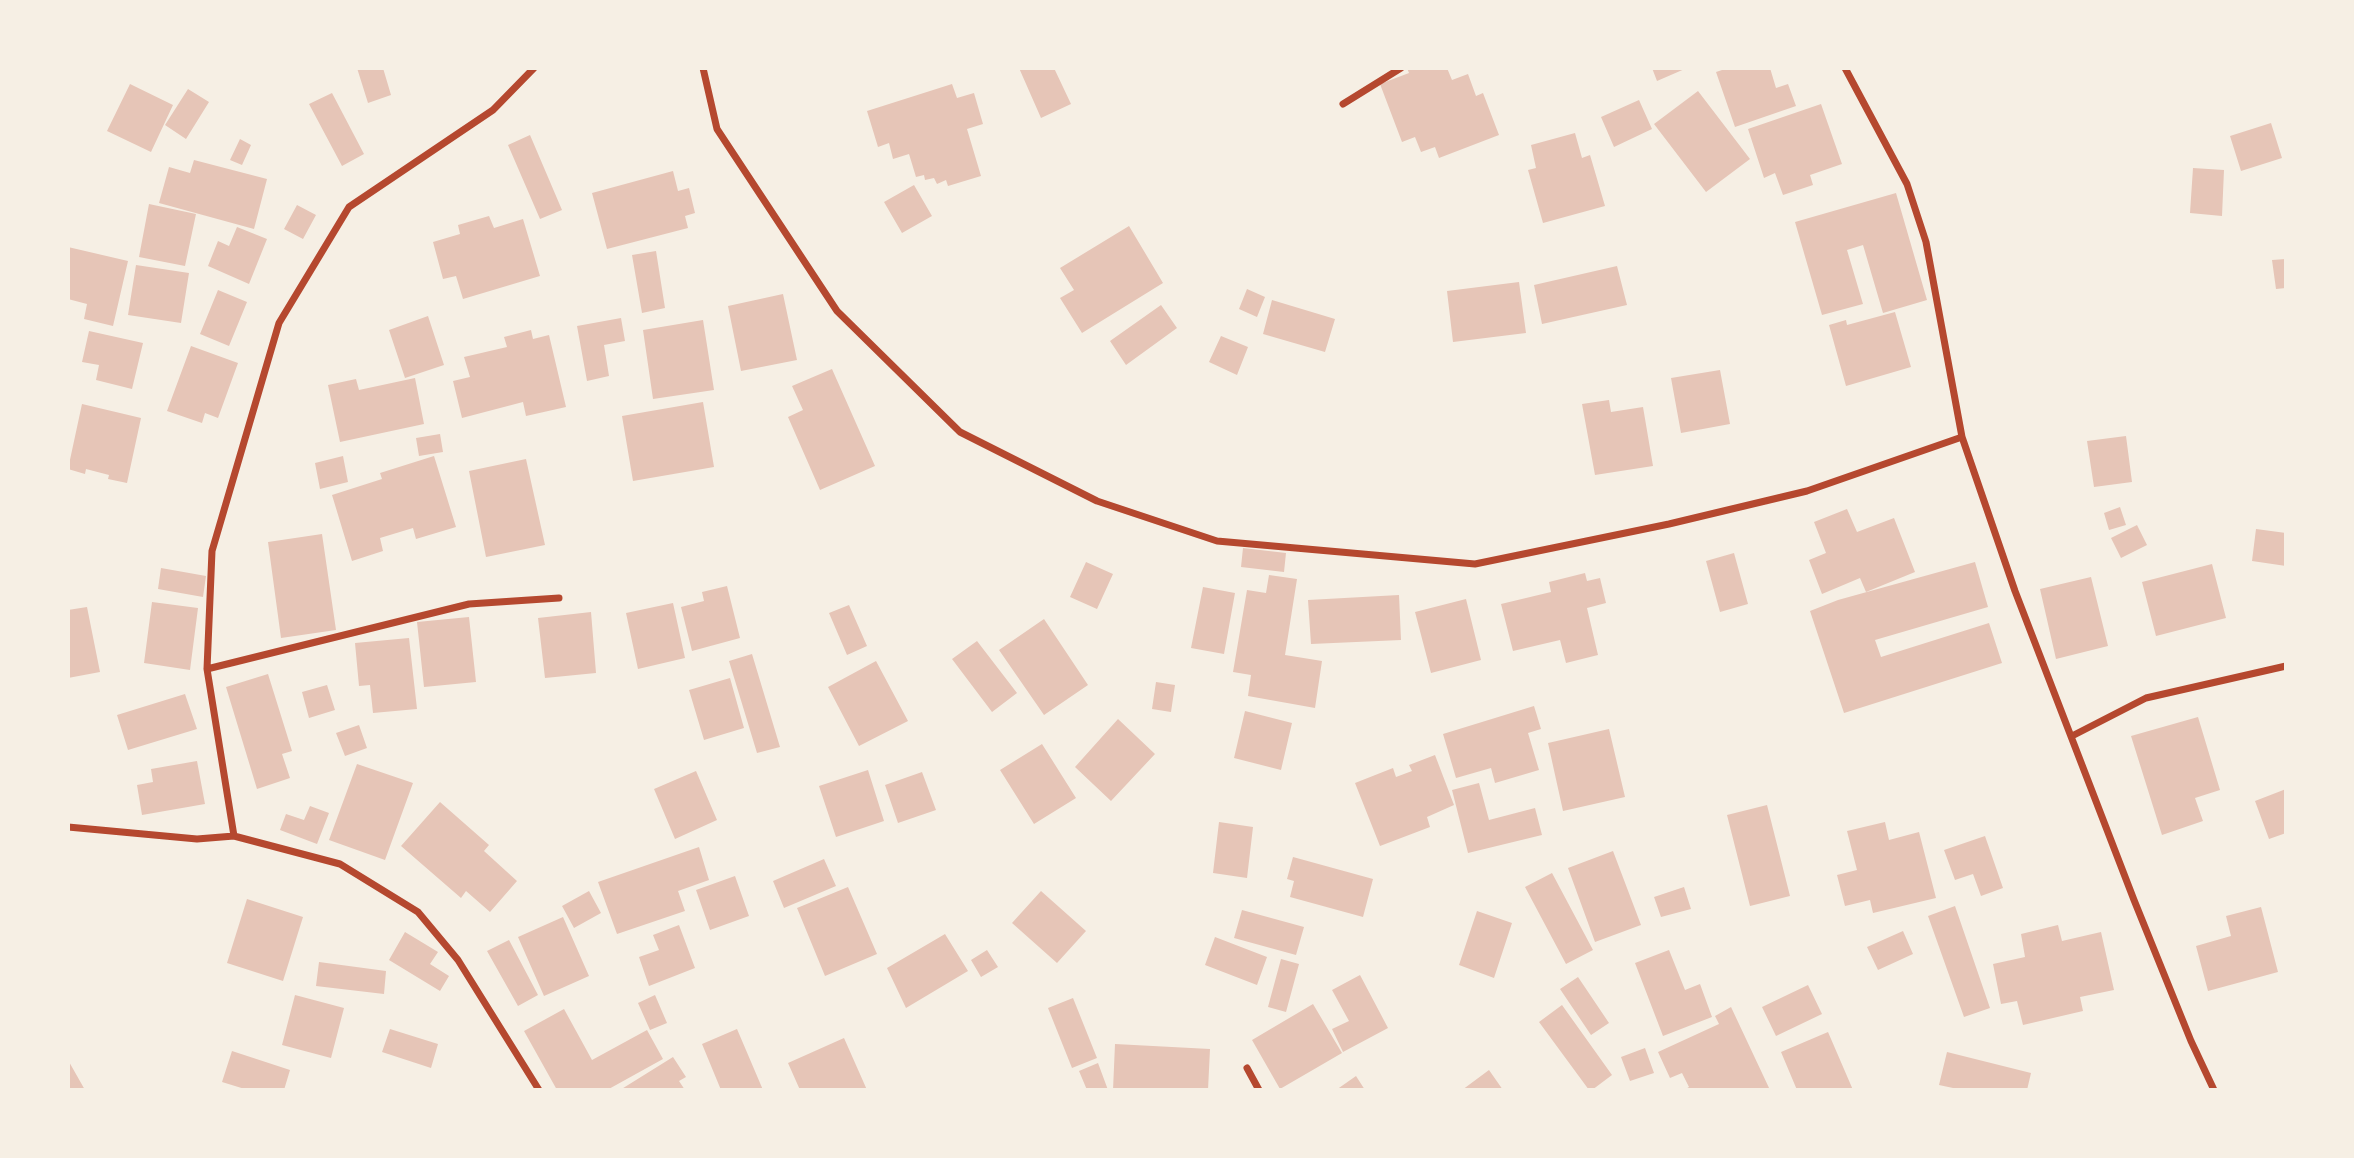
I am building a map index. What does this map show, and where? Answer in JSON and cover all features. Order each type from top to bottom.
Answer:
[{"type":"street","points":[[234,836],[207,669],[212,551],[279,323],[349,207],[493,110],[534,68]]},
{"type":"street","points":[[704,68],[717,130],[837,311],[960,432],[1097,501],[1217,541],[1475,564],[1669,524],[1807,491],[1962,437]]},
{"type":"street","points":[[1343,104],[1401,68]]},
{"type":"street","points":[[1845,68],[1907,184],[1922,230],[1962,437],[2015,591],[2134,901],[2214,1090]]},
{"type":"street","points":[[207,669],[469,604],[559,598]]},
{"type":"street","points":[[2072,736],[2146,698],[2286,666]]},
{"type":"street","points":[[68,827],[197,839],[234,836],[340,864],[418,912],[458,960],[539,1090]]},
{"type":"street","points":[[1247,1068],[1259,1090]]},
{"type":"building","points":[[357,68],[383,68],[391,95],[368,103]]},
{"type":"building","points":[[1019,68],[1054,68],[1071,104],[1041,118]]},
{"type":"building","points":[[1407,68],[1447,68],[1452,80],[1468,74],[1476,96],[1483,93],[1499,135],[1439,158],[1435,147],[1421,152],[1415,137],[1402,142],[1380,84],[1409,73]]},
{"type":"building","points":[[1652,68],[1687,68],[1657,81]]},
{"type":"building","points":[[1728,68],[1770,68],[1776,88],[1788,84],[1796,106],[1735,127],[1716,72]]},
{"type":"building","points":[[130,84],[173,105],[151,152],[107,131]]},
{"type":"building","points":[[952,84],[957,98],[974,93],[983,124],[967,129],[981,176],[948,186],[946,180],[937,184],[934,178],[925,180],[924,175],[916,177],[909,154],[893,159],[889,143],[878,147],[867,111]]},
{"type":"building","points":[[188,89],[209,102],[186,139],[165,125]]},
{"type":"building","points":[[1698,91],[1750,159],[1706,192],[1654,124]]},
{"type":"building","points":[[332,93],[364,154],[342,166],[309,104]]},
{"type":"building","points":[[1639,100],[1652,129],[1614,147],[1601,117]]},
{"type":"building","points":[[1821,104],[1842,164],[1810,175],[1813,185],[1783,195],[1775,173],[1764,178],[1748,129]]},
{"type":"building","points":[[2271,123],[2282,158],[2241,171],[2230,136]]},
{"type":"building","points":[[1575,133],[1582,158],[1590,155],[1605,206],[1543,223],[1528,170],[1536,168],[1531,145]]},
{"type":"building","points":[[530,135],[562,210],[540,219],[508,145]]},
{"type":"building","points":[[240,139],[251,145],[242,165],[230,160]]},
{"type":"building","points":[[194,160],[267,179],[254,229],[159,203],[169,167],[190,173]]},
{"type":"building","points":[[2193,168],[2224,170],[2222,216],[2190,213]]},
{"type":"building","points":[[673,171],[678,191],[689,188],[695,213],[685,216],[688,228],[607,249],[592,193]]},
{"type":"building","points":[[914,185],[932,216],[902,233],[884,202]]},
{"type":"building","points":[[1896,193],[1927,300],[1883,313],[1863,245],[1847,250],[1863,304],[1822,315],[1795,222]]},
{"type":"building","points":[[149,204],[196,214],[185,266],[139,257]]},
{"type":"building","points":[[297,205],[316,215],[303,239],[284,229]]},
{"type":"building","points":[[489,216],[494,228],[523,219],[540,276],[463,299],[456,276],[443,279],[433,242],[460,234],[458,225]]},
{"type":"building","points":[[1129,226],[1163,283],[1082,333],[1060,298],[1074,290],[1060,268]]},
{"type":"building","points":[[237,227],[267,239],[249,284],[208,266],[218,241],[229,246]]},
{"type":"building","points":[[68,247],[128,261],[113,326],[84,319],[87,304],[68,299]]},
{"type":"building","points":[[656,251],[665,308],[642,313],[632,255]]},
{"type":"building","points":[[2286,259],[2286,288],[2276,289],[2272,260]]},
{"type":"building","points":[[136,265],[189,273],[181,323],[128,315]]},
{"type":"building","points":[[1617,266],[1627,305],[1542,324],[1534,285]]},
{"type":"building","points":[[1519,282],[1526,333],[1453,342],[1447,291]]},
{"type":"building","points":[[1247,289],[1265,297],[1257,317],[1239,309]]},
{"type":"building","points":[[218,290],[247,302],[229,346],[200,334]]},
{"type":"building","points":[[783,294],[797,360],[741,371],[728,306]]},
{"type":"building","points":[[1272,300],[1335,319],[1325,352],[1263,334]]},
{"type":"building","points":[[1161,305],[1177,328],[1126,365],[1110,341]]},
{"type":"building","points":[[1895,312],[1911,367],[1846,386],[1829,325],[1846,320],[1847,325]]},
{"type":"building","points":[[428,316],[444,365],[405,378],[389,330]]},
{"type":"building","points":[[621,318],[625,341],[604,345],[609,376],[587,381],[577,326]]},
{"type":"building","points":[[703,320],[714,390],[653,399],[643,330]]},
{"type":"building","points":[[531,330],[533,339],[549,335],[566,407],[526,416],[523,402],[462,418],[453,381],[470,377],[464,357],[507,347],[504,337]]},
{"type":"building","points":[[89,331],[143,343],[132,389],[96,380],[99,365],[82,362]]},
{"type":"building","points":[[1221,336],[1248,347],[1237,375],[1209,362]]},
{"type":"building","points":[[191,346],[238,363],[218,418],[205,413],[202,423],[167,411]]},
{"type":"building","points":[[832,369],[875,466],[820,490],[788,417],[803,410],[792,386]]},
{"type":"building","points":[[1720,370],[1730,424],[1681,433],[1671,378]]},
{"type":"building","points":[[415,378],[424,424],[340,442],[328,385],[356,379],[359,390]]},
{"type":"building","points":[[1609,400],[1611,412],[1643,407],[1653,466],[1595,475],[1582,404]]},
{"type":"building","points":[[703,402],[714,467],[633,481],[622,416]]},
{"type":"building","points":[[82,404],[141,418],[127,483],[108,479],[109,475],[86,469],[85,474],[68,469]]},
{"type":"building","points":[[440,434],[443,452],[419,456],[416,438]]},
{"type":"building","points":[[2126,436],[2132,482],[2094,487],[2087,441]]},
{"type":"building","points":[[343,456],[348,482],[320,489],[315,463]]},
{"type":"building","points":[[434,456],[456,527],[416,539],[413,528],[380,538],[383,551],[352,561],[332,495],[382,479],[380,473]]},
{"type":"building","points":[[526,459],[545,545],[486,557],[469,471]]},
{"type":"building","points":[[2120,507],[2126,525],[2109,530],[2104,513]]},
{"type":"building","points":[[1847,509],[1857,532],[1894,518],[1915,572],[1866,592],[1860,578],[1822,594],[1809,560],[1826,553],[1814,522]]},
{"type":"building","points":[[2137,525],[2147,545],[2121,558],[2111,538]]},
{"type":"building","points":[[2256,529],[2286,533],[2286,566],[2252,561]]},
{"type":"building","points":[[322,534],[336,630],[281,638],[268,542]]},
{"type":"building","points":[[1243,548],[1286,553],[1284,572],[1241,567]]},
{"type":"building","points":[[1734,553],[1748,604],[1720,612],[1706,561]]},
{"type":"building","points":[[1086,562],[1113,574],[1097,609],[1070,597]]},
{"type":"building","points":[[1975,562],[1988,607],[1875,640],[1881,657],[1989,623],[2002,663],[1844,713],[1810,611],[1838,600]]},
{"type":"building","points":[[2212,564],[2226,618],[2156,636],[2142,582]]},
{"type":"building","points":[[161,568],[206,576],[203,597],[158,589]]},
{"type":"building","points":[[1585,573],[1587,581],[1600,578],[1606,603],[1587,608],[1598,655],[1566,663],[1560,640],[1513,651],[1501,604],[1551,592],[1549,582]]},
{"type":"building","points":[[1269,575],[1297,579],[1285,655],[1322,661],[1315,708],[1248,696],[1251,675],[1233,672],[1247,590],[1266,593]]},
{"type":"building","points":[[2091,577],[2108,646],[2056,659],[2040,589]]},
{"type":"building","points":[[727,586],[740,638],[692,651],[681,607],[704,601],[702,592]]},
{"type":"building","points":[[1203,587],[1235,593],[1224,654],[1191,648]]},
{"type":"building","points":[[1399,595],[1401,640],[1311,644],[1308,600]]},
{"type":"building","points":[[1466,599],[1481,660],[1431,673],[1415,612]]},
{"type":"building","points":[[152,602],[198,608],[190,670],[144,663]]},
{"type":"building","points":[[673,603],[685,658],[638,669],[626,613]]},
{"type":"building","points":[[849,605],[867,646],[847,655],[829,613]]},
{"type":"building","points":[[87,607],[100,672],[68,678],[68,610]]},
{"type":"building","points":[[591,612],[596,673],[545,678],[538,618]]},
{"type":"building","points":[[469,617],[476,682],[424,687],[417,622]]},
{"type":"building","points":[[1044,619],[1088,685],[1044,715],[999,650]]},
{"type":"building","points":[[409,638],[417,709],[373,713],[370,685],[359,686],[355,643]]},
{"type":"building","points":[[977,641],[1017,693],[992,712],[952,659]]},
{"type":"building","points":[[752,654],[780,747],[757,753],[729,661]]},
{"type":"building","points":[[876,661],[908,721],[859,746],[828,687]]},
{"type":"building","points":[[268,674],[292,751],[282,754],[290,778],[257,789],[226,687]]},
{"type":"building","points":[[730,678],[744,728],[704,740],[689,690]]},
{"type":"building","points":[[1156,682],[1175,685],[1171,712],[1152,709]]},
{"type":"building","points":[[327,685],[335,710],[309,718],[302,692]]},
{"type":"building","points":[[185,694],[197,729],[128,750],[117,715]]},
{"type":"building","points":[[1534,706],[1541,729],[1528,733],[1539,770],[1495,783],[1491,768],[1456,778],[1443,734]]},
{"type":"building","points":[[1245,711],[1292,723],[1281,770],[1234,758]]},
{"type":"building","points":[[2198,717],[2220,790],[2195,798],[2203,821],[2162,835],[2131,736]]},
{"type":"building","points":[[1118,719],[1155,754],[1111,801],[1075,767]]},
{"type":"building","points":[[359,725],[367,748],[345,756],[336,733]]},
{"type":"building","points":[[1609,729],[1625,797],[1563,811],[1548,743]]},
{"type":"building","points":[[1042,744],[1076,798],[1034,824],[1000,770]]},
{"type":"building","points":[[1435,755],[1454,805],[1427,817],[1430,827],[1380,846],[1355,783],[1393,768],[1396,777],[1412,771],[1409,765]]},
{"type":"building","points":[[197,761],[205,804],[142,815],[137,785],[153,782],[151,769]]},
{"type":"building","points":[[357,764],[413,783],[385,860],[329,840]]},
{"type":"building","points":[[868,770],[884,821],[836,837],[819,786]]},
{"type":"building","points":[[696,771],[717,820],[675,839],[654,789]]},
{"type":"building","points":[[922,772],[936,810],[898,823],[885,785]]},
{"type":"building","points":[[1479,783],[1489,820],[1535,808],[1542,835],[1468,853],[1452,790]]},
{"type":"building","points":[[2286,789],[2286,833],[2269,839],[2255,801]]},
{"type":"building","points":[[440,802],[489,845],[484,851],[517,881],[490,912],[466,891],[461,898],[401,846]]},
{"type":"building","points":[[1767,805],[1790,896],[1750,906],[1727,815]]},
{"type":"building","points":[[310,806],[329,813],[317,844],[280,830],[286,814],[304,820]]},
{"type":"building","points":[[1219,822],[1253,827],[1247,878],[1213,873]]},
{"type":"building","points":[[1885,822],[1889,840],[1919,832],[1936,898],[1873,913],[1870,900],[1845,906],[1837,875],[1857,870],[1847,831]]},
{"type":"building","points":[[1985,836],[2003,888],[1981,896],[1973,874],[1955,880],[1944,850]]},
{"type":"building","points":[[699,847],[709,880],[678,891],[685,911],[617,934],[598,882]]},
{"type":"building","points":[[1613,851],[1641,925],[1595,942],[1568,868]]},
{"type":"building","points":[[1293,857],[1373,879],[1363,917],[1290,897],[1294,881],[1287,879]]},
{"type":"building","points":[[824,859],[836,886],[784,908],[773,881]]},
{"type":"building","points":[[1552,873],[1593,950],[1566,964],[1525,887]]},
{"type":"building","points":[[735,876],[749,916],[710,930],[696,890]]},
{"type":"building","points":[[848,887],[877,954],[825,976],[797,908]]},
{"type":"building","points":[[1684,887],[1691,909],[1661,917],[1654,897]]},
{"type":"building","points":[[589,891],[601,913],[574,928],[562,906]]},
{"type":"building","points":[[1041,891],[1086,931],[1057,963],[1012,923]]},
{"type":"building","points":[[247,899],[303,917],[283,981],[227,963]]},
{"type":"building","points":[[1955,906],[1990,1008],[1964,1017],[1928,916]]},
{"type":"building","points":[[2261,907],[2278,972],[2208,991],[2196,946],[2231,936],[2226,916]]},
{"type":"building","points":[[1242,910],[1304,927],[1296,955],[1234,938]]},
{"type":"building","points":[[1477,911],[1512,923],[1494,978],[1459,965]]},
{"type":"building","points":[[563,917],[589,976],[544,996],[518,937]]},
{"type":"building","points":[[679,925],[695,968],[649,986],[639,957],[659,950],[653,935]]},
{"type":"building","points":[[2058,925],[2062,941],[2101,932],[2114,990],[2080,997],[2083,1011],[2023,1025],[2017,1001],[2001,1004],[1993,964],[2025,957],[2021,934]]},
{"type":"building","points":[[1903,931],[1913,954],[1878,970],[1867,947]]},
{"type":"building","points":[[405,932],[438,952],[430,964],[449,976],[440,991],[389,960]]},
{"type":"building","points":[[945,934],[968,971],[906,1008],[887,968]]},
{"type":"building","points":[[1215,937],[1267,957],[1257,985],[1205,965]]},
{"type":"building","points":[[509,940],[538,995],[518,1006],[487,951]]},
{"type":"building","points":[[987,950],[998,967],[981,977],[971,960]]},
{"type":"building","points":[[1669,950],[1685,990],[1700,984],[1712,1017],[1663,1036],[1635,963]]},
{"type":"building","points":[[1281,959],[1299,964],[1286,1012],[1268,1007]]},
{"type":"building","points":[[319,962],[386,971],[384,994],[316,986]]},
{"type":"building","points":[[1360,975],[1388,1028],[1343,1052],[1332,1029],[1349,1021],[1332,990]]},
{"type":"building","points":[[1578,977],[1609,1023],[1591,1035],[1560,989]]},
{"type":"building","points":[[1808,985],[1822,1014],[1776,1036],[1762,1007]]},
{"type":"building","points":[[295,995],[344,1008],[331,1058],[282,1045]]},
{"type":"building","points":[[655,995],[667,1023],[650,1030],[638,1003]]},
{"type":"building","points":[[1073,998],[1097,1058],[1072,1068],[1048,1008]]},
{"type":"building","points":[[1313,1004],[1342,1053],[1280,1089],[1252,1040]]},
{"type":"building","points":[[1562,1005],[1612,1075],[1592,1090],[1589,1090],[1539,1022]]},
{"type":"building","points":[[1731,1007],[1770,1090],[1684,1090],[1689,1087],[1682,1073],[1670,1078],[1658,1052],[1719,1024],[1715,1016]]},
{"type":"building","points":[[564,1009],[592,1060],[647,1030],[663,1059],[607,1090],[557,1090],[524,1031]]},
{"type":"building","points":[[390,1029],[438,1044],[431,1068],[382,1052]]},
{"type":"building","points":[[737,1029],[763,1090],[721,1090],[702,1044]]},
{"type":"building","points":[[1828,1032],[1853,1090],[1797,1090],[1781,1052]]},
{"type":"building","points":[[844,1038],[867,1090],[800,1090],[788,1063]]},
{"type":"building","points":[[1115,1044],[1210,1049],[1208,1090],[1113,1090]]},
{"type":"building","points":[[1645,1048],[1654,1073],[1630,1081],[1621,1057]]},
{"type":"building","points":[[232,1051],[290,1070],[284,1090],[248,1090],[222,1082]]},
{"type":"building","points":[[1947,1052],[2031,1073],[2027,1090],[1953,1090],[1939,1085]]},
{"type":"building","points":[[673,1057],[686,1077],[679,1081],[685,1090],[620,1090]]},
{"type":"building","points":[[68,1060],[85,1090],[68,1090]]},
{"type":"building","points":[[1098,1063],[1108,1090],[1087,1090],[1079,1071]]},
{"type":"building","points":[[1489,1070],[1503,1090],[1462,1090]]},
{"type":"building","points":[[1356,1076],[1365,1090],[1336,1090]]}]
